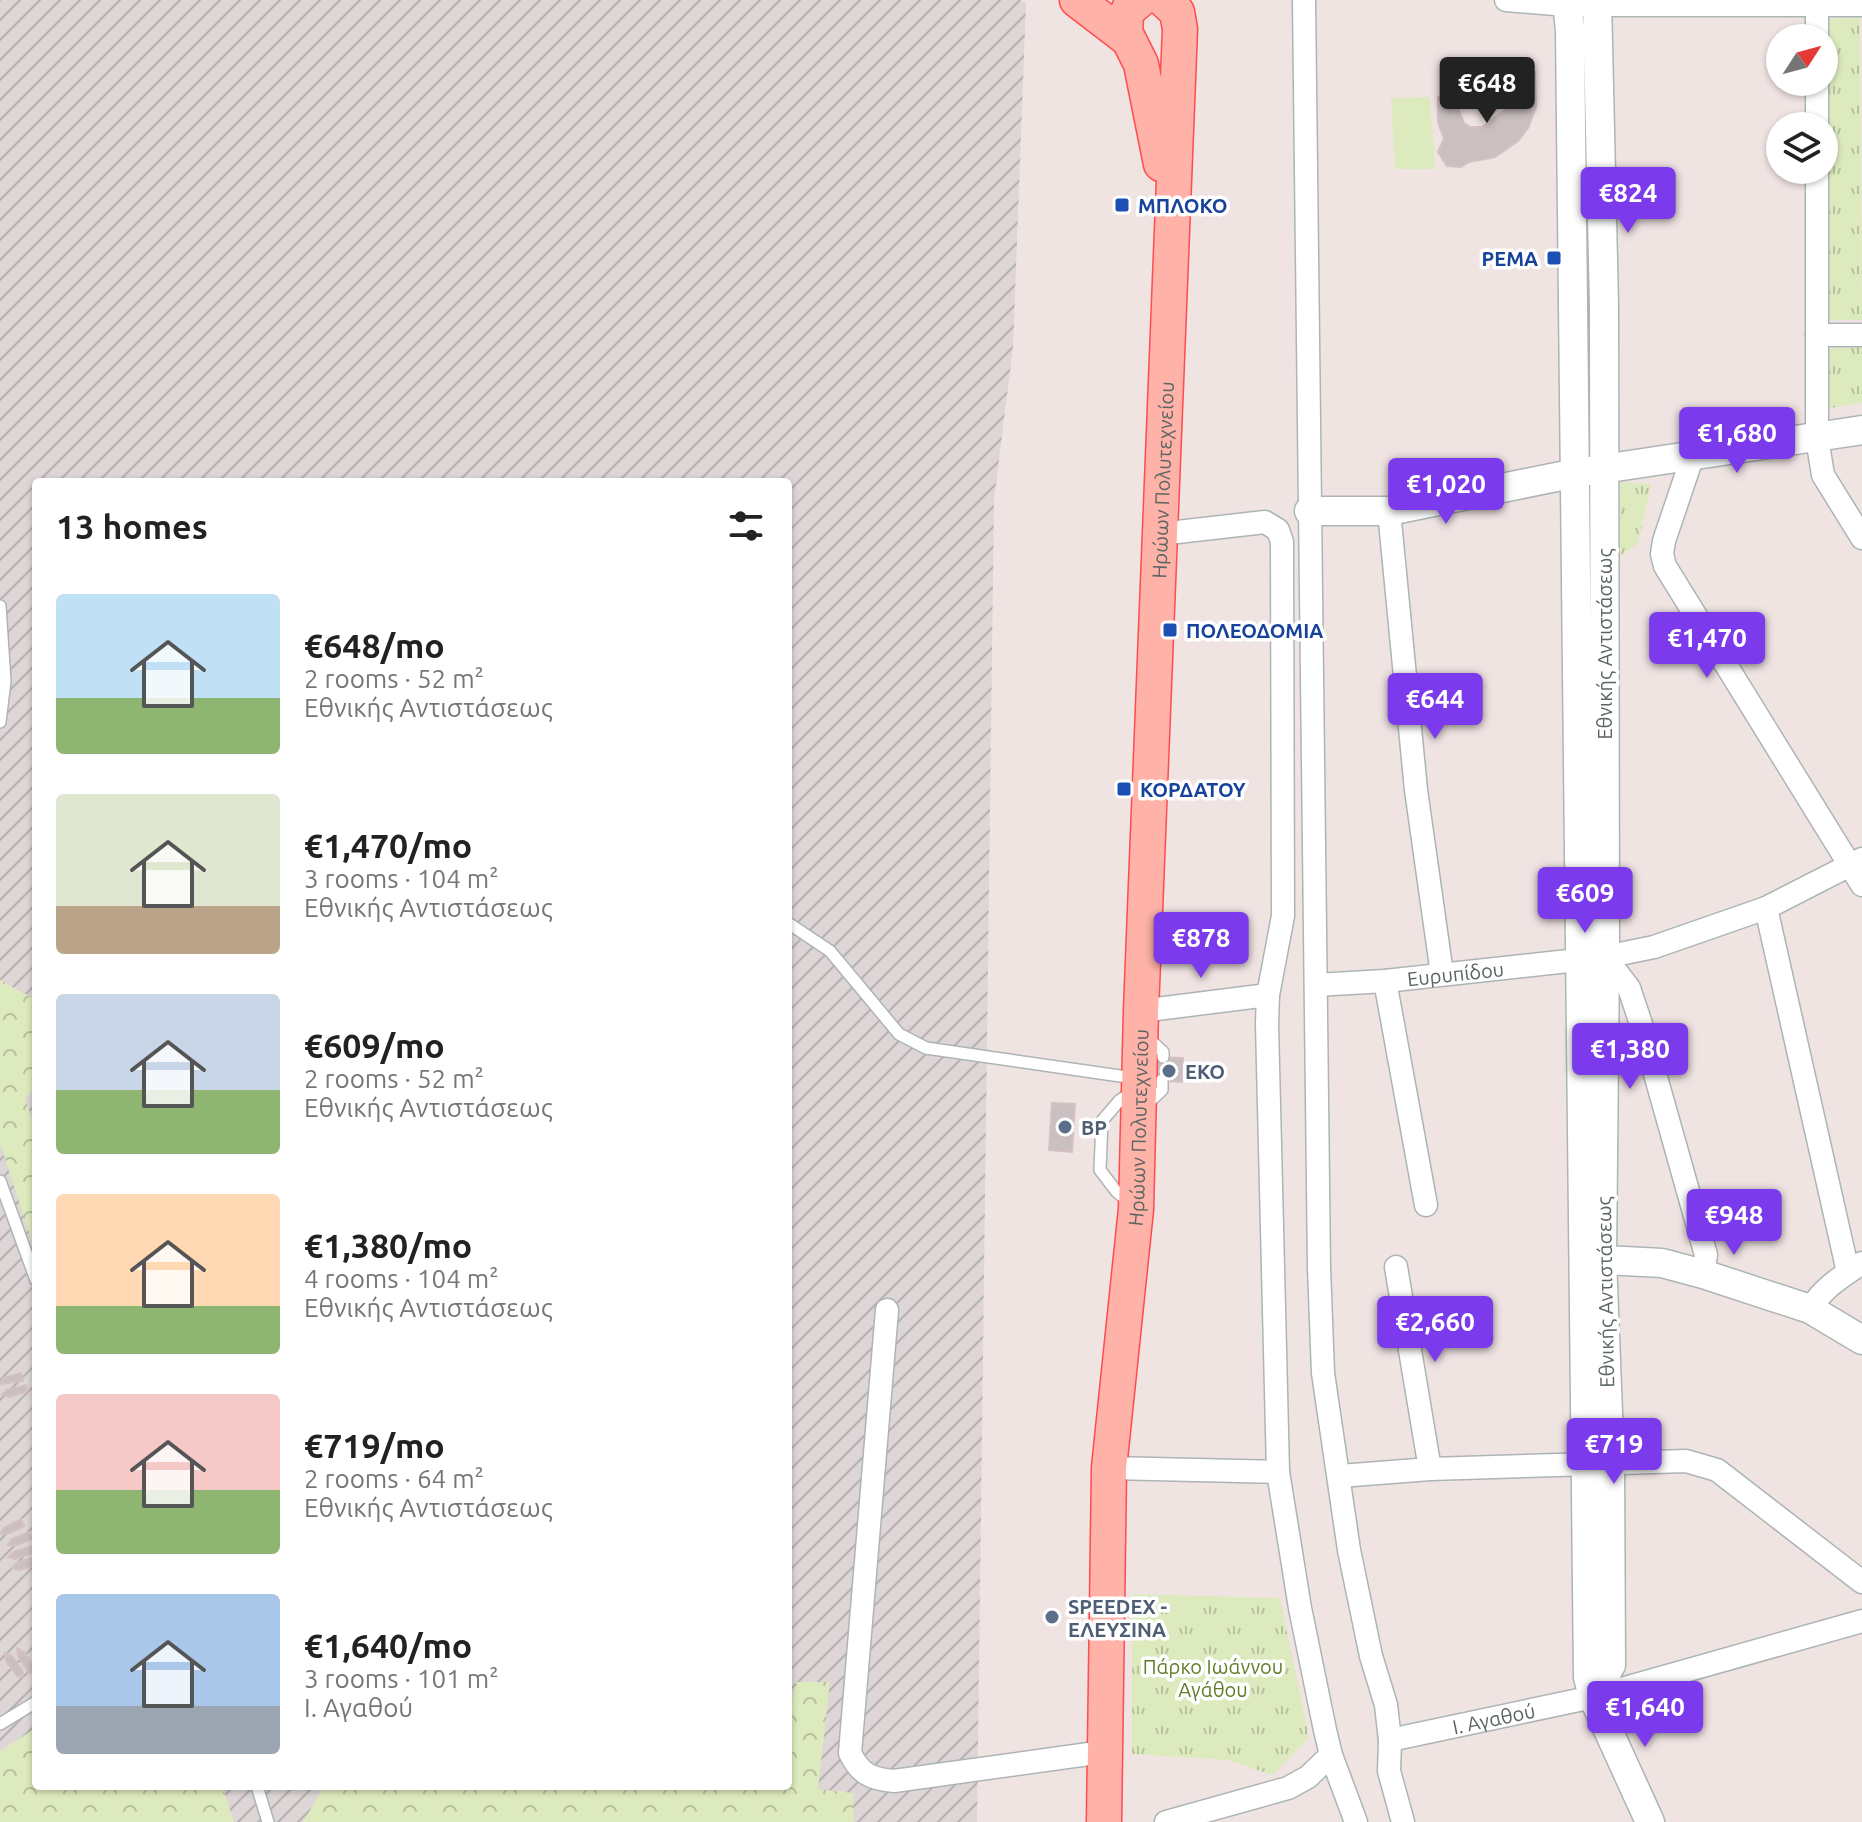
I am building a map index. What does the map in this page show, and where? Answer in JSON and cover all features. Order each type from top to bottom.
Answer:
[{"type":"main road","points":[[1077,0],[1143,52],[1164,51],[1152,7]]},
{"type":"main road","name":"Ηρώων Πολυτεχνείου","points":[[1104,1822],[1109,1468],[1136,1209],[1146,1065],[1160,534],[1173,194],[1152,7],[1126,16],[1125,32],[1147,85],[1158,154],[1173,194]]},
{"type":"street","points":[[1304,0],[1323,1373],[1358,1599],[1386,1705],[1390,1740],[1389,1771],[1403,1822]]},
{"type":"street","points":[[1506,0],[1862,5]]},
{"type":"street","name":"Εθνικής Αντιστάσεως","points":[[1597,1],[1604,304],[1604,468],[1593,958],[1592,1259],[1597,1464],[1586,1625],[1588,1677],[1593,1697],[1650,1822]]},
{"type":"street","name":"Εθνικής Αντιστάσεως","points":[[1567,2],[1570,31],[1576,473],[1593,958]]},
{"type":"street","points":[[1817,2],[1817,24]]},
{"type":"street","points":[[1817,184],[1817,438],[1823,475],[1862,538]]},
{"type":"street","points":[[1817,335],[1862,335]]},
{"type":"street","points":[[1309,511],[1389,511],[1604,468],[1862,430]]},
{"type":"street","points":[[1693,455],[1664,541],[1662,554],[1665,566],[1856,862],[1862,885]]},
{"type":"street","points":[[1389,511],[1416,790],[1442,974]]},
{"type":"street","points":[[1160,534],[1265,522],[1278,530],[1282,542],[1283,916],[1268,995],[1278,1472],[1300,1608],[1331,1755],[1356,1822]]},
{"type":"street","name":"Ευρυπίδου","points":[[1316,985],[1385,981],[1593,958],[1688,937],[1766,908],[1856,862]]},
{"type":"street","points":[[1766,908],[1855,1268],[1818,1295],[1810,1309]]},
{"type":"street","points":[[1593,958],[1629,988],[1706,1255],[1703,1274]]},
{"type":"street","points":[[1385,981],[1426,1205]]},
{"type":"street","points":[[1146,1065],[1268,995]]},
{"type":"street","points":[[1592,1259],[1662,1263],[1703,1274],[1810,1309],[1862,1340]]},
{"type":"street","points":[[1396,1267],[1430,1469]]},
{"type":"street","points":[[887,1310],[850,1753],[862,1773],[874,1779],[894,1781],[1103,1752]]},
{"type":"street","points":[[1340,1476],[1430,1469],[1686,1461],[1703,1464],[1717,1470],[1862,1582]]},
{"type":"street","points":[[1109,1468],[1278,1472]]},
{"type":"street","name":"Ι. Αγαθού","points":[[1390,1740],[1593,1697],[1862,1621]]},
{"type":"street","points":[[1166,1822],[1288,1788],[1308,1777],[1331,1755]]},
{"type":"lane","points":[[0,606],[5,681],[0,722]]},
{"type":"lane","points":[[792,926],[830,951],[899,1034],[926,1048],[1146,1065]]},
{"type":"lane","points":[[0,1181],[32,1269]]},
{"type":"lane","points":[[0,1724],[32,1704]]},
{"type":"lane","points":[[258,1790],[268,1822]]},
{"type":"shaded area","points":[[0,0],[1020,0],[1026,3],[1013,347],[994,500],[977,1822],[0,1822]]},
{"type":"green space","points":[[1860,18],[1862,320],[1828,320],[1828,184],[1838,184],[1838,112],[1829,112],[1829,96],[1838,96],[1838,24],[1829,24],[1829,19]]},
{"type":"green space","points":[[1430,97],[1435,169],[1395,169],[1391,98]]},
{"type":"green space","points":[[1862,347],[1862,403],[1825,409],[1826,349]]},
{"type":"green space","points":[[1620,482],[1651,484],[1638,544],[1618,557]]},
{"type":"green space","points":[[0,980],[32,998],[32,1092],[25,1100],[32,1118],[32,1241],[0,1144]]},
{"type":"green space","name":"Πάρκο Ιωάννου Αγάθου","points":[[1132,1594],[1280,1598],[1309,1738],[1273,1775],[1227,1760],[1132,1754]]},
{"type":"green space","points":[[796,1682],[830,1682],[818,1789],[853,1793],[854,1822],[303,1822],[322,1790],[792,1790],[792,1701]]},
{"type":"green space","points":[[32,1731],[32,1790],[223,1790],[234,1822],[0,1822],[0,1751]]},
{"type":"building","points":[[1535,72],[1536,107],[1528,128],[1518,141],[1495,157],[1469,162],[1461,167],[1447,166],[1438,152],[1444,139],[1438,122],[1438,97],[1460,101],[1459,110],[1464,123],[1470,127],[1482,127],[1506,109],[1508,98],[1500,95],[1499,85]]},
{"type":"building","points":[[1155,1057],[1183,1058],[1182,1082],[1154,1080]]},
{"type":"building","points":[[1052,1103],[1075,1104],[1072,1152],[1049,1150]]},
{"type":"building","points":[[21,1373],[23,1381],[0,1384],[3,1378]]},
{"type":"building","points":[[26,1385],[27,1392],[9,1397],[2,1395],[7,1390]]},
{"type":"building","points":[[21,1519],[24,1526],[0,1534],[4,1528]]},
{"type":"building","points":[[29,1532],[32,1539],[15,1546],[8,1545],[12,1539]]},
{"type":"building","points":[[31,1546],[32,1550],[32,1553],[15,1559],[8,1557]]},
{"type":"building","points":[[32,1558],[32,1566],[19,1570],[12,1568],[18,1562]]},
{"type":"building","points":[[17,1648],[32,1664],[32,1673],[28,1672],[18,1656]]},
{"type":"building","points":[[5,1653],[12,1656],[23,1672],[22,1677],[17,1676],[6,1661]]},
{"type":"place","name":"ΜΠΛΟΚΟ","points":[[1122,205]]},
{"type":"place","name":"ΡΕΜΑ","points":[[1554,258]]},
{"type":"place","name":"ΠΟΛΕΟΔΟΜΙΑ","points":[[1170,630]]},
{"type":"place","name":"ΚΟΡΔΑΤΟΥ","points":[[1124,789]]},
{"type":"place","name":"EKO","points":[[1169,1071]]},
{"type":"place","name":"BP","points":[[1065,1127]]},
{"type":"place","name":"SPEEDEX - ΕΛΕΥΣΙΝΑ","points":[[1052,1617]]}]
